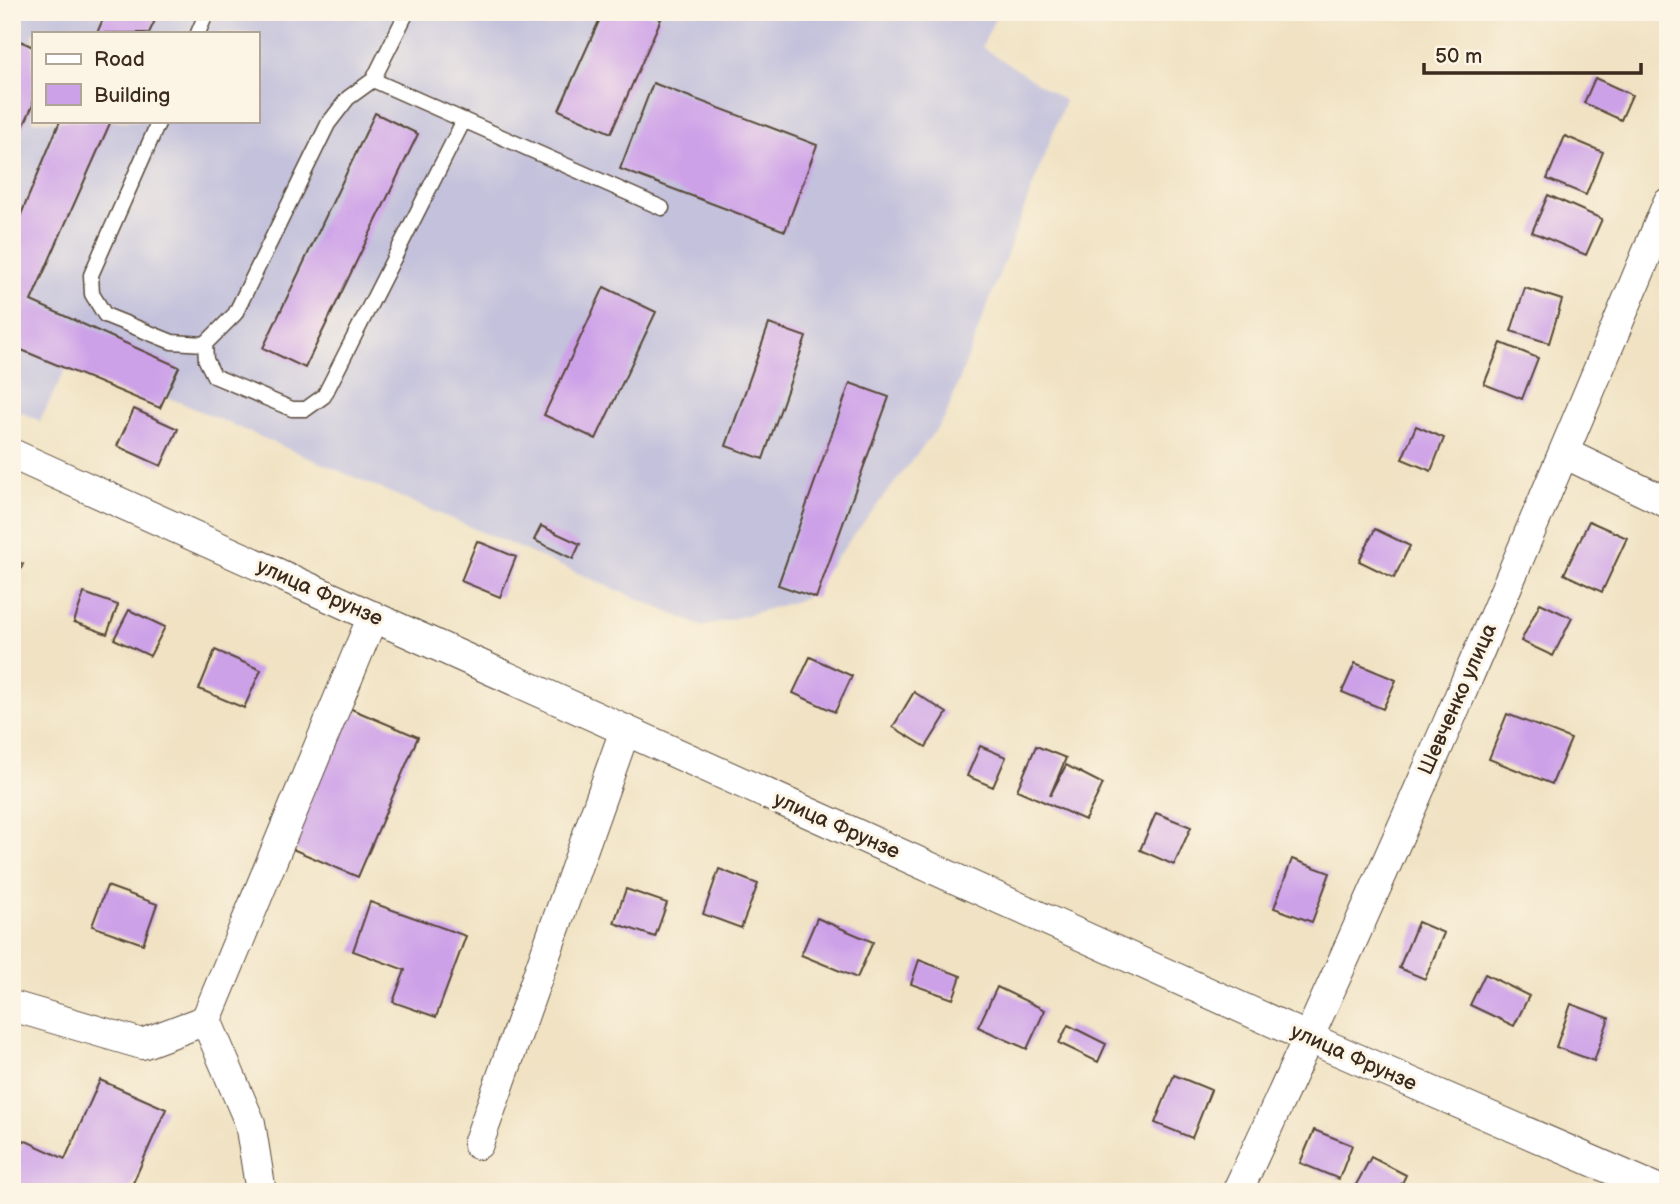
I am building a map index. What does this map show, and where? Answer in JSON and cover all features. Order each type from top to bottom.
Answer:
[{"type":"street","name":"Шевченко улица","points":[[1237,1192],[1309,1038],[1564,453],[1668,203]]},
{"type":"street","points":[[1564,453],[1668,503]]},
{"type":"street","name":"улица Фрунзе","points":[[12,454],[1309,1038],[1664,1192]]},
{"type":"street","points":[[261,1192],[250,1123],[206,1020],[373,616]]},
{"type":"street","points":[[478,1144],[625,730]]},
{"type":"street","points":[[12,1006],[142,1045],[206,1020]]},
{"type":"lane","points":[[198,32],[208,12]]},
{"type":"lane","points":[[159,122],[91,275],[92,294],[105,315],[172,342],[205,344],[235,314],[328,124],[348,98],[373,80],[407,12]]},
{"type":"lane","points":[[373,80],[662,208]]},
{"type":"lane","points":[[205,344],[206,360],[214,376],[292,409],[306,409],[324,397],[464,120]]},
{"type":"shaded area","points":[[12,12],[998,12],[982,47],[1065,101],[945,418],[804,599],[703,627],[72,356],[40,421],[12,408]]},
{"type":"building","points":[[106,12],[159,12],[149,32],[97,32]]},
{"type":"building","points":[[603,12],[645,12],[661,19],[611,133],[559,110]]},
{"type":"building","points":[[12,37],[32,47],[32,107],[12,151]]},
{"type":"building","points":[[1595,78],[1632,95],[1621,120],[1584,103]]},
{"type":"building","points":[[653,83],[817,145],[785,231],[620,169]]},
{"type":"building","points":[[375,113],[418,134],[305,368],[263,348]]},
{"type":"building","points":[[60,122],[111,122],[31,301],[179,367],[160,408],[12,346],[12,236]]},
{"type":"building","points":[[1565,136],[1603,152],[1586,195],[1547,179]]},
{"type":"building","points":[[1548,195],[1602,219],[1586,255],[1532,232]]},
{"type":"building","points":[[604,287],[656,312],[596,439],[544,415]]},
{"type":"building","points":[[1525,288],[1562,300],[1549,343],[1511,331]]},
{"type":"building","points":[[769,324],[806,337],[763,459],[726,446]]},
{"type":"building","points":[[1501,343],[1538,358],[1522,399],[1484,384]]},
{"type":"building","points":[[850,383],[889,397],[816,598],[778,585]]},
{"type":"building","points":[[134,409],[178,429],[161,466],[117,446]]},
{"type":"building","points":[[1416,426],[1444,438],[1431,471],[1402,459]]},
{"type":"building","points":[[1589,521],[1627,538],[1602,592],[1564,574]]},
{"type":"building","points":[[541,526],[580,544],[573,559],[534,540]]},
{"type":"building","points":[[1375,529],[1410,546],[1394,578],[1359,561]]},
{"type":"building","points":[[477,541],[516,557],[500,597],[461,581]]},
{"type":"building","points":[[12,559],[23,564],[12,589]]},
{"type":"building","points":[[84,593],[118,605],[107,634],[74,622]]},
{"type":"building","points":[[1540,603],[1572,618],[1553,656],[1521,641]]},
{"type":"building","points":[[129,610],[165,627],[150,656],[114,639]]},
{"type":"building","points":[[215,650],[261,670],[244,708],[199,689]]},
{"type":"building","points":[[810,657],[852,676],[835,712],[793,693]]},
{"type":"building","points":[[1355,663],[1396,680],[1383,709],[1342,692]]},
{"type":"building","points":[[914,692],[947,713],[926,747],[893,727]]},
{"type":"building","points":[[349,708],[418,737],[358,877],[290,848]]},
{"type":"building","points":[[1507,714],[1571,739],[1552,784],[1489,759]]},
{"type":"building","points":[[980,746],[1006,757],[993,787],[967,776]]},
{"type":"building","points":[[1036,746],[1066,758],[1050,796],[1066,765],[1103,784],[1085,820],[1017,790]]},
{"type":"building","points":[[1156,813],[1191,827],[1174,865],[1140,850]]},
{"type":"building","points":[[1292,859],[1330,873],[1312,922],[1274,908]]},
{"type":"building","points":[[719,869],[758,884],[741,928],[703,914]]},
{"type":"building","points":[[107,886],[157,904],[143,944],[92,926]]},
{"type":"building","points":[[626,889],[667,903],[655,937],[614,923]]},
{"type":"building","points":[[370,902],[466,936],[436,1017],[393,1002],[405,970],[353,951]]},
{"type":"building","points":[[817,918],[873,942],[857,978],[801,955]]},
{"type":"building","points":[[1418,922],[1444,933],[1425,979],[1399,968]]},
{"type":"building","points":[[919,960],[961,976],[953,999],[911,984]]},
{"type":"building","points":[[1485,974],[1529,996],[1514,1026],[1470,1005]]},
{"type":"building","points":[[997,987],[1045,1010],[1027,1049],[978,1027]]},
{"type":"building","points":[[1571,1004],[1609,1018],[1594,1061],[1556,1047]]},
{"type":"building","points":[[1068,1025],[1106,1044],[1098,1062],[1059,1043]]},
{"type":"building","points":[[1174,1075],[1211,1090],[1192,1138],[1155,1123]]},
{"type":"building","points":[[100,1080],[166,1109],[129,1192],[12,1192],[12,1167],[24,1140],[65,1159]]},
{"type":"building","points":[[1314,1130],[1352,1145],[1339,1179],[1300,1163]]},
{"type":"building","points":[[1371,1157],[1406,1175],[1398,1192],[1352,1192]]}]
